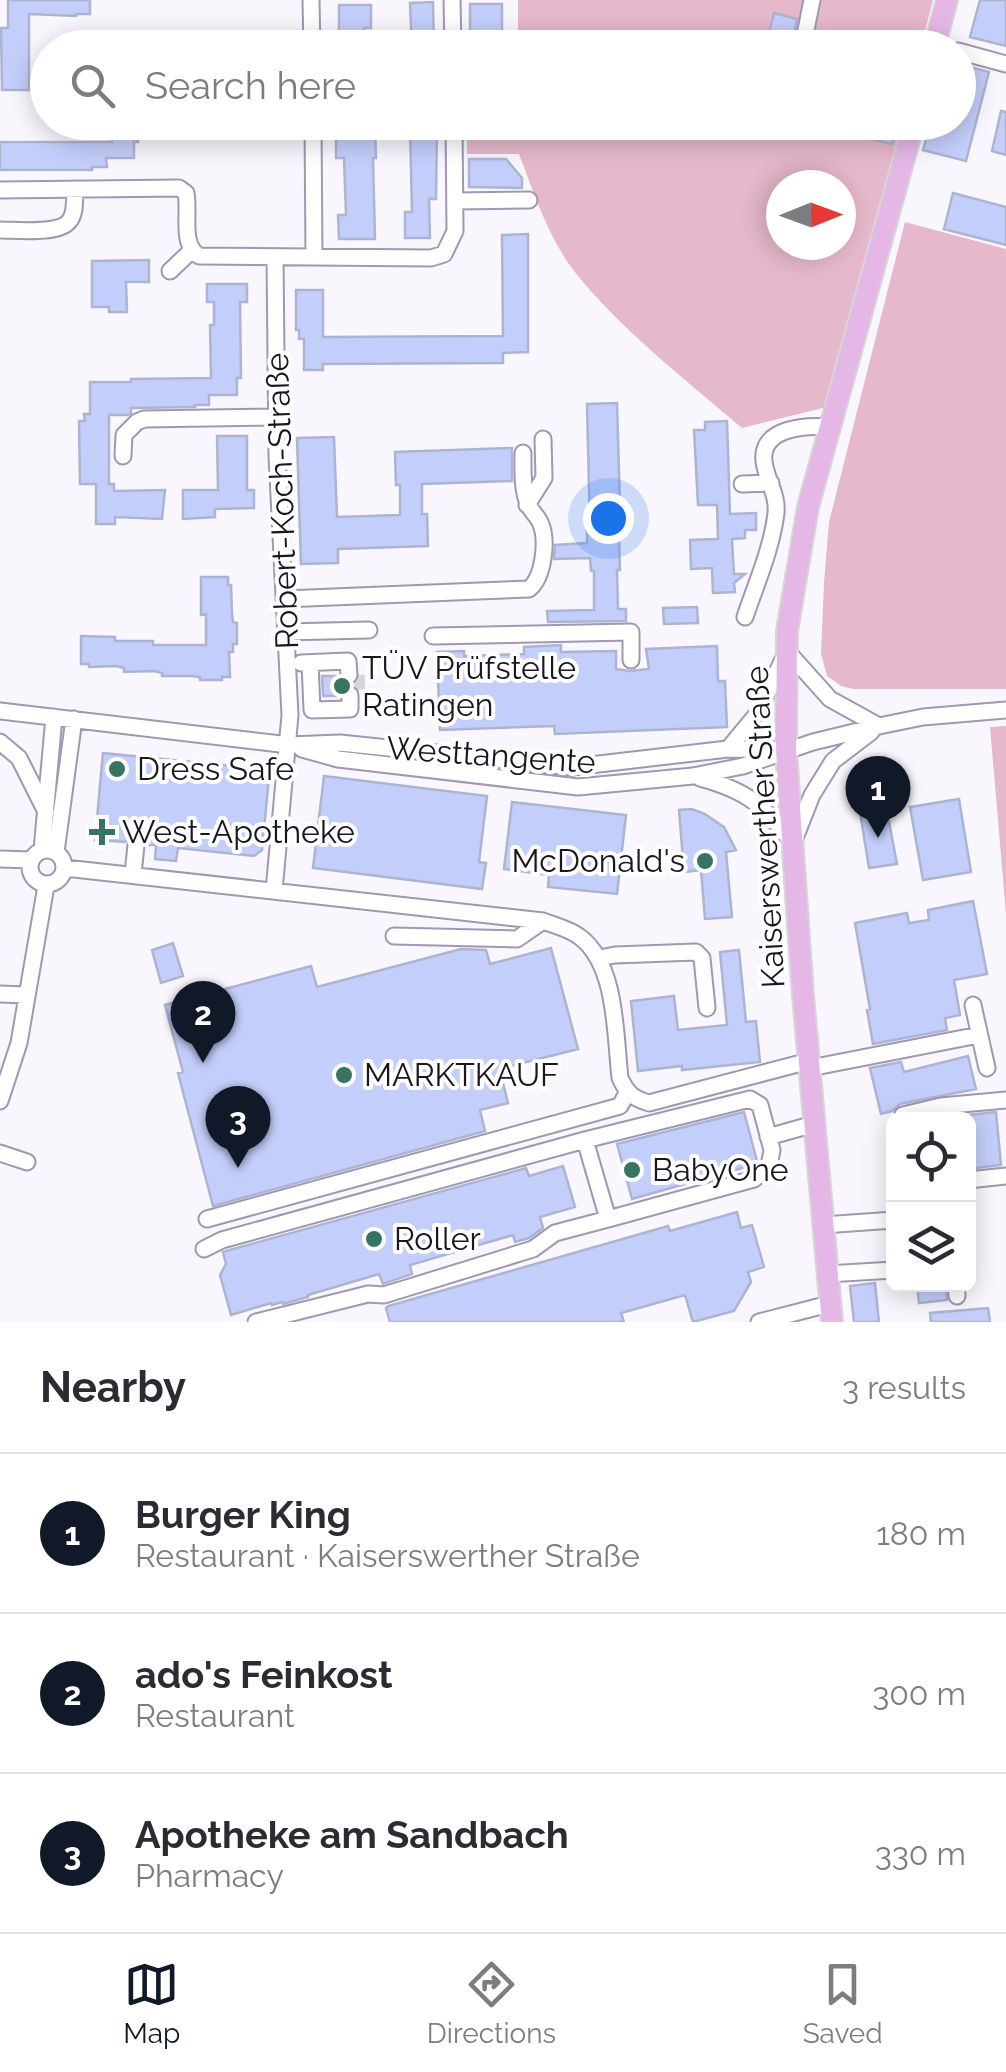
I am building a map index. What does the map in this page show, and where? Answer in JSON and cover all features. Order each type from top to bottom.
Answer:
[{"type":"main road","points":[[941,30],[947,0]]},
{"type":"main road","name":"Kaiserswerther Straße","points":[[831,1313],[786,750],[787,651],[797,561],[808,507],[909,140]]},
{"type":"street","points":[[312,0],[312,30]]},
{"type":"street","points":[[452,0],[453,30]]},
{"type":"street","points":[[806,30],[812,0]]},
{"type":"street","points":[[976,56],[1006,64]]},
{"type":"street","points":[[311,140],[307,191],[314,257]]},
{"type":"street","points":[[0,190],[183,190],[188,202],[188,244],[200,256],[432,258],[444,254],[455,231],[454,140]]},
{"type":"street","points":[[0,230],[58,229],[68,224],[75,188]]},
{"type":"street","points":[[455,201],[529,200]]},
{"type":"street","points":[[170,270],[191,251]]},
{"type":"street","name":"Robert-Koch-Straße","points":[[274,891],[289,745],[277,417],[276,257]]},
{"type":"street","points":[[123,456],[124,435],[136,422],[277,417]]},
{"type":"street","points":[[745,618],[776,516],[764,453],[773,437],[794,429],[829,427]]},
{"type":"street","points":[[527,505],[544,478],[543,439]]},
{"type":"street","points":[[284,599],[529,589],[540,575],[543,563],[542,524],[527,505],[524,453]]},
{"type":"street","points":[[742,484],[771,484]]},
{"type":"street","points":[[285,632],[368,630]]},
{"type":"street","points":[[434,636],[630,632],[631,660]]},
{"type":"street","points":[[728,749],[757,714],[787,651],[830,699],[879,726]]},
{"type":"street","points":[[287,664],[310,662],[347,670]]},
{"type":"street","points":[[310,662],[312,710],[348,701]]},
{"type":"street","points":[[786,750],[923,717],[1006,710]]},
{"type":"street","name":"Westtangente","points":[[0,711],[289,745],[338,759],[578,787],[693,776],[760,761],[786,750]]},
{"type":"street","points":[[43,854],[54,717]]},
{"type":"street","points":[[0,860],[43,854],[61,856],[65,868],[59,882],[46,886],[33,879],[30,866],[43,854],[74,719]]},
{"type":"street","points":[[693,776],[752,798],[793,843],[812,794],[834,761],[879,726]]},
{"type":"street","points":[[0,742],[18,758],[46,812]]},
{"type":"street","name":"Westtangente","points":[[289,745],[340,743],[573,767],[728,749],[786,750]]},
{"type":"street","points":[[133,874],[136,846]]},
{"type":"street","points":[[65,868],[544,922],[581,937],[599,958],[608,978],[620,1078],[627,1093],[649,1103],[810,1065],[980,1036]]},
{"type":"street","points":[[0,1101],[19,1043],[46,886]]},
{"type":"street","points":[[394,936],[518,939],[544,922]]},
{"type":"street","points":[[599,958],[696,952],[702,958],[707,1008]]},
{"type":"street","points":[[0,994],[27,994]]},
{"type":"street","points":[[973,1005],[987,1068]]},
{"type":"street","points":[[207,1218],[620,1106],[627,1093]]},
{"type":"street","points":[[204,1248],[585,1140],[750,1099],[760,1105],[772,1150],[768,1166],[754,1179],[556,1233],[532,1249],[384,1294],[368,1294],[256,1322]]},
{"type":"street","points":[[916,1112],[1006,1100]]},
{"type":"street","points":[[768,1136],[814,1124]]},
{"type":"street","points":[[585,1140],[608,1220]]},
{"type":"street","points":[[0,1153],[27,1162]]},
{"type":"street","points":[[976,1179],[1006,1176]]},
{"type":"street","points":[[823,1225],[886,1221]]},
{"type":"street","points":[[827,1274],[886,1270]]},
{"type":"street","name":"Kaiserswerther Straße","points":[[759,1322],[831,1313]]},
{"type":"shaded area","points":[[518,0],[933,0],[925,30],[518,30]]},
{"type":"shaded area","points":[[467,140],[898,140],[831,406],[742,428],[633,334],[592,293],[565,258],[519,154],[467,154]]},
{"type":"shaded area","points":[[905,222],[1006,249],[1006,689],[853,689],[827,676],[821,653],[829,522]]},
{"type":"shaded area","points":[[1006,726],[1006,913],[990,727]]},
{"type":"building","points":[[8,0],[90,0],[90,14],[29,14],[29,90],[2,90],[1,28],[8,28]]},
{"type":"building","points":[[980,0],[1006,0],[1006,46],[976,38],[976,30],[972,30]]},
{"type":"building","points":[[433,2],[434,30],[411,30],[410,3]]},
{"type":"building","points":[[470,4],[502,4],[502,30],[470,30]]},
{"type":"building","points":[[339,5],[371,5],[371,28],[339,30]]},
{"type":"building","points":[[774,13],[797,19],[795,30],[770,30]]},
{"type":"building","points":[[976,69],[989,72],[976,122]]},
{"type":"building","points":[[1001,111],[1006,112],[1006,155],[992,151]]},
{"type":"building","points":[[138,140],[134,142],[134,158],[106,158],[107,167],[92,170],[0,170],[0,142]]},
{"type":"building","points":[[336,140],[375,140],[375,239],[339,239],[338,215],[346,215],[344,158],[336,158]]},
{"type":"building","points":[[410,140],[437,140],[436,199],[429,199],[430,238],[405,238],[405,212],[412,212]]},
{"type":"building","points":[[926,140],[971,140],[966,161],[923,150]]},
{"type":"building","points":[[469,159],[506,159],[522,178],[522,188],[469,187]]},
{"type":"building","points":[[953,193],[1006,207],[1006,245],[944,229]]},
{"type":"building","points":[[528,234],[528,352],[503,353],[503,363],[323,364],[323,370],[304,370],[304,339],[299,339],[296,330],[296,290],[323,290],[323,337],[503,336],[502,235]]},
{"type":"building","points":[[149,260],[149,282],[126,282],[127,312],[92,307],[92,261]]},
{"type":"building","points":[[207,284],[247,284],[247,302],[240,302],[241,378],[237,378],[237,395],[209,395],[209,405],[131,408],[128,415],[109,415],[109,484],[114,484],[114,491],[165,490],[162,519],[115,517],[115,524],[96,524],[96,484],[80,484],[79,421],[85,421],[84,414],[90,414],[90,382],[211,378],[210,325],[214,325],[214,302],[207,302]]},
{"type":"building","points":[[617,403],[618,609],[626,609],[626,621],[548,622],[547,611],[594,610],[590,558],[554,559],[555,545],[587,543],[587,404]]},
{"type":"building","points":[[727,421],[730,514],[756,513],[756,530],[745,530],[745,538],[732,539],[734,574],[745,574],[734,583],[735,592],[713,593],[712,568],[691,569],[690,540],[718,539],[717,505],[698,505],[694,430],[705,430],[705,422]]},
{"type":"building","points":[[217,436],[247,436],[247,490],[254,490],[254,508],[215,509],[215,517],[183,519],[183,490],[218,490]]},
{"type":"building","points":[[334,437],[337,517],[400,515],[395,452],[512,448],[512,481],[422,484],[428,546],[338,549],[338,563],[301,564],[297,438]]},
{"type":"building","points":[[201,577],[228,577],[231,585],[237,644],[229,652],[230,677],[200,680],[81,664],[81,636],[153,641],[153,645],[206,645]]},
{"type":"building","points":[[697,607],[698,623],[664,624],[663,608]]},
{"type":"building","points":[[561,645],[561,652],[616,651],[616,669],[630,671],[649,669],[646,649],[717,646],[718,681],[725,681],[727,727],[555,734],[554,726],[440,730],[437,652],[464,651],[464,656],[524,654],[524,647]]},
{"type":"building","points":[[322,676],[338,676],[345,685],[339,696],[323,696]]},
{"type":"building","points":[[103,753],[263,769],[269,777],[262,850],[254,856],[178,848],[176,861],[155,859],[156,845],[147,845],[138,834],[125,842],[95,840]]},
{"type":"building","points":[[324,776],[487,796],[479,862],[486,863],[482,889],[313,868]]},
{"type":"building","points":[[959,799],[971,872],[923,880],[910,807]]},
{"type":"building","points":[[512,802],[626,815],[617,894],[548,887],[549,875],[504,869]]},
{"type":"building","points":[[886,806],[897,864],[869,868],[860,812]]},
{"type":"building","name":"McDonald's","points":[[692,809],[724,827],[736,850],[726,852],[732,917],[705,919],[701,870],[684,872],[679,810]]},
{"type":"building","points":[[973,901],[987,974],[954,980],[960,1015],[945,1018],[947,1030],[873,1044],[855,923],[907,913],[909,923],[929,920],[928,910]]},
{"type":"building","points":[[173,943],[183,976],[161,983],[152,950]]},
{"type":"building","name":"MARKTKAUF","points":[[551,948],[578,1049],[507,1067],[510,1077],[502,1079],[508,1103],[480,1110],[485,1131],[213,1206],[178,1073],[183,1072],[165,1005],[311,966],[317,987],[461,949],[486,950],[490,964]]},
{"type":"building","points":[[739,950],[746,1022],[756,1021],[760,1062],[638,1071],[631,1001],[674,996],[678,1030],[727,1025],[720,952]]},
{"type":"building","points":[[968,1056],[976,1089],[900,1104],[881,1114],[870,1068],[901,1062],[904,1072]]},
{"type":"building","points":[[744,1112],[757,1161],[753,1165],[632,1199],[617,1144]]},
{"type":"building","points":[[996,1112],[1001,1165],[976,1168],[976,1114]]},
{"type":"building","name":"Roller","points":[[563,1166],[575,1207],[540,1217],[543,1228],[529,1238],[515,1242],[513,1235],[410,1265],[412,1274],[383,1284],[379,1274],[283,1304],[271,1303],[231,1315],[220,1275],[226,1264],[223,1252],[526,1168],[529,1176]]},
{"type":"building","points":[[737,1212],[741,1228],[752,1225],[764,1267],[748,1272],[751,1282],[734,1311],[693,1322],[685,1295],[621,1313],[624,1322],[390,1322],[388,1306],[668,1226],[670,1231]]},
{"type":"building","points":[[875,1283],[879,1322],[854,1322],[850,1286]]},
{"type":"building","points":[[918,1292],[946,1292],[947,1300],[919,1303]]},
{"type":"building","points":[[988,1308],[990,1322],[931,1322],[930,1313]]},
{"type":"tunnel","points":[[357,675],[358,695]]},
{"type":"tunnel","points":[[341,676],[341,696]]},
{"type":"place","name":"TÜV Prüfstelle Ratingen","points":[[342,686]]},
{"type":"place","name":"Dress Safe","points":[[117,769]]},
{"type":"place","name":"West-Apotheke","points":[[102,832]]},
{"type":"place","name":"Burger King","points":[[878,838]]},
{"type":"place","name":"McDonald's","points":[[705,861]]},
{"type":"place","name":"ado's Feinkost","points":[[203,1063]]},
{"type":"place","name":"MARKTKAUF","points":[[344,1075]]},
{"type":"place","name":"Apotheke am Sandbach","points":[[238,1168]]},
{"type":"place","name":"BabyOne","points":[[632,1170]]},
{"type":"place","name":"Roller","points":[[374,1239]]}]
